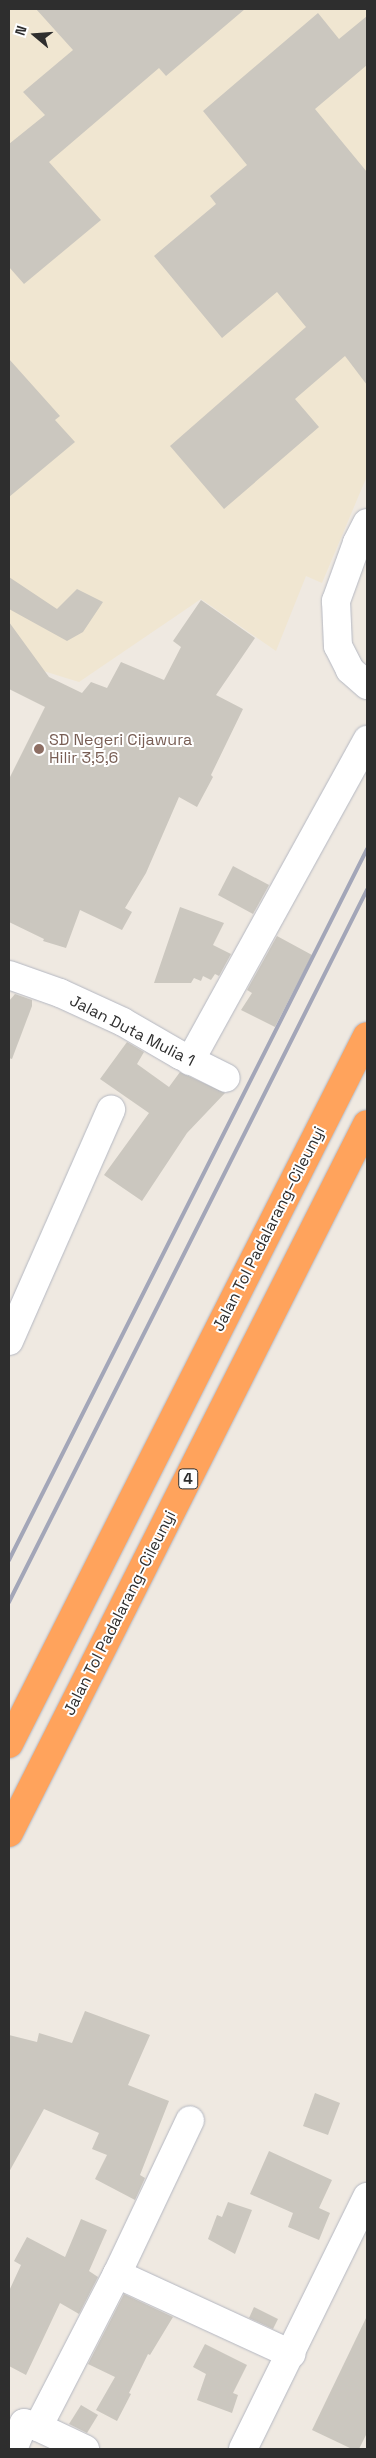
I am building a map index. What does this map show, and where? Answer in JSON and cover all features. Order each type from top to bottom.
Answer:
[{"type":"highway","name":"Jalan Tol Padalarang–Cileunyi","points":[[9,1744],[367,1036]]},
{"type":"highway","name":"Jalan Tol Padalarang–Cileunyi","points":[[9,1833],[367,1124]]},
{"type":"street","points":[[367,523],[357,543],[336,601],[338,646],[350,670],[367,685]]},
{"type":"street","points":[[190,1061],[367,740]]},
{"type":"street","name":"Jalan Duta Mulia 1","points":[[9,975],[60,993],[123,1022],[190,1061],[226,1078]]},
{"type":"street","points":[[9,1341],[111,1110]]},
{"type":"street","points":[[38,2427],[117,2274],[190,2120]]},
{"type":"street","points":[[245,2449],[367,2197]]},
{"type":"street","points":[[117,2274],[291,2354]]},
{"type":"street","points":[[12,2447],[24,2423],[38,2427],[85,2449]]},
{"type":"shaded area","points":[[9,9],[367,9],[367,476],[322,583],[306,576],[276,651],[201,599],[79,682],[37,669],[32,654],[9,643]]},
{"type":"building","points":[[36,9],[245,9],[166,76],[159,68],[49,162],[101,220],[24,284],[9,267],[9,144],[45,115],[23,92],[73,50]]},
{"type":"building","points":[[318,13],[339,39],[367,16],[367,65],[315,109],[367,172],[367,385],[345,356],[295,399],[319,427],[224,509],[170,446],[306,327],[277,292],[222,338],[154,256],[216,204],[210,196],[247,165],[203,111]]},
{"type":"building","points":[[9,359],[60,416],[55,420],[75,442],[9,497]]},
{"type":"building","points":[[9,577],[57,609],[77,589],[103,602],[83,632],[67,641],[9,609]]},
{"type":"building","points":[[201,600],[255,638],[216,695],[243,709],[211,775],[213,777],[197,807],[179,797],[146,873],[125,908],[132,912],[122,930],[80,910],[66,948],[43,941],[44,939],[9,922],[9,779],[45,707],[9,689],[9,622],[49,677],[82,693],[91,682],[107,688],[121,662],[164,680],[181,647],[173,641]]},
{"type":"building","points":[[233,866],[269,885],[253,914],[218,895]]},
{"type":"building","points":[[180,907],[224,923],[213,945],[231,954],[219,976],[215,974],[211,980],[203,976],[201,981],[194,978],[191,983],[154,983]]},
{"type":"building","points":[[277,936],[312,955],[275,1027],[241,1010],[252,993],[247,990]]},
{"type":"building","points":[[15,994],[32,1000],[32,1006],[12,1059],[9,1058],[9,1001]]},
{"type":"building","points":[[127,1042],[144,1052],[137,1064],[169,1087],[180,1072],[225,1093],[187,1133],[142,1201],[104,1175],[149,1113],[100,1079]]},
{"type":"building","points":[[85,2011],[150,2035],[128,2085],[169,2101],[140,2175],[145,2178],[135,2200],[95,2179],[107,2155],[92,2149],[99,2133],[44,2109],[9,2172],[9,2035],[37,2042],[39,2033],[72,2043]]},
{"type":"building","points":[[315,2093],[340,2103],[328,2135],[303,2126]]},
{"type":"building","points":[[269,2151],[332,2180],[319,2208],[330,2213],[319,2240],[288,2227],[293,2213],[250,2194]]},
{"type":"building","points":[[228,2202],[252,2210],[235,2254],[208,2239],[217,2215],[222,2217]]},
{"type":"building","points":[[81,2219],[107,2230],[89,2271],[98,2277],[79,2314],[60,2303],[26,2375],[9,2366],[9,2291],[21,2265],[14,2261],[27,2237],[65,2257]]},
{"type":"building","points":[[124,2294],[173,2317],[150,2355],[148,2354],[117,2421],[96,2410],[115,2377],[88,2364]]},
{"type":"building","points":[[254,2307],[278,2319],[273,2329],[249,2318]]},
{"type":"building","points":[[367,2316],[367,2433],[359,2449],[352,2449],[312,2430]]},
{"type":"building","points":[[205,2344],[247,2365],[233,2393],[238,2395],[232,2413],[197,2400],[206,2374],[193,2367]]},
{"type":"building","points":[[81,2405],[98,2415],[87,2433],[69,2424]]},
{"type":"railway","points":[[9,1560],[367,849]]},
{"type":"railway","points":[[9,1602],[367,890]]},
{"type":"place","name":"SD Negeri Cijawura Hilir 3,5,6","points":[[39,749]]}]
